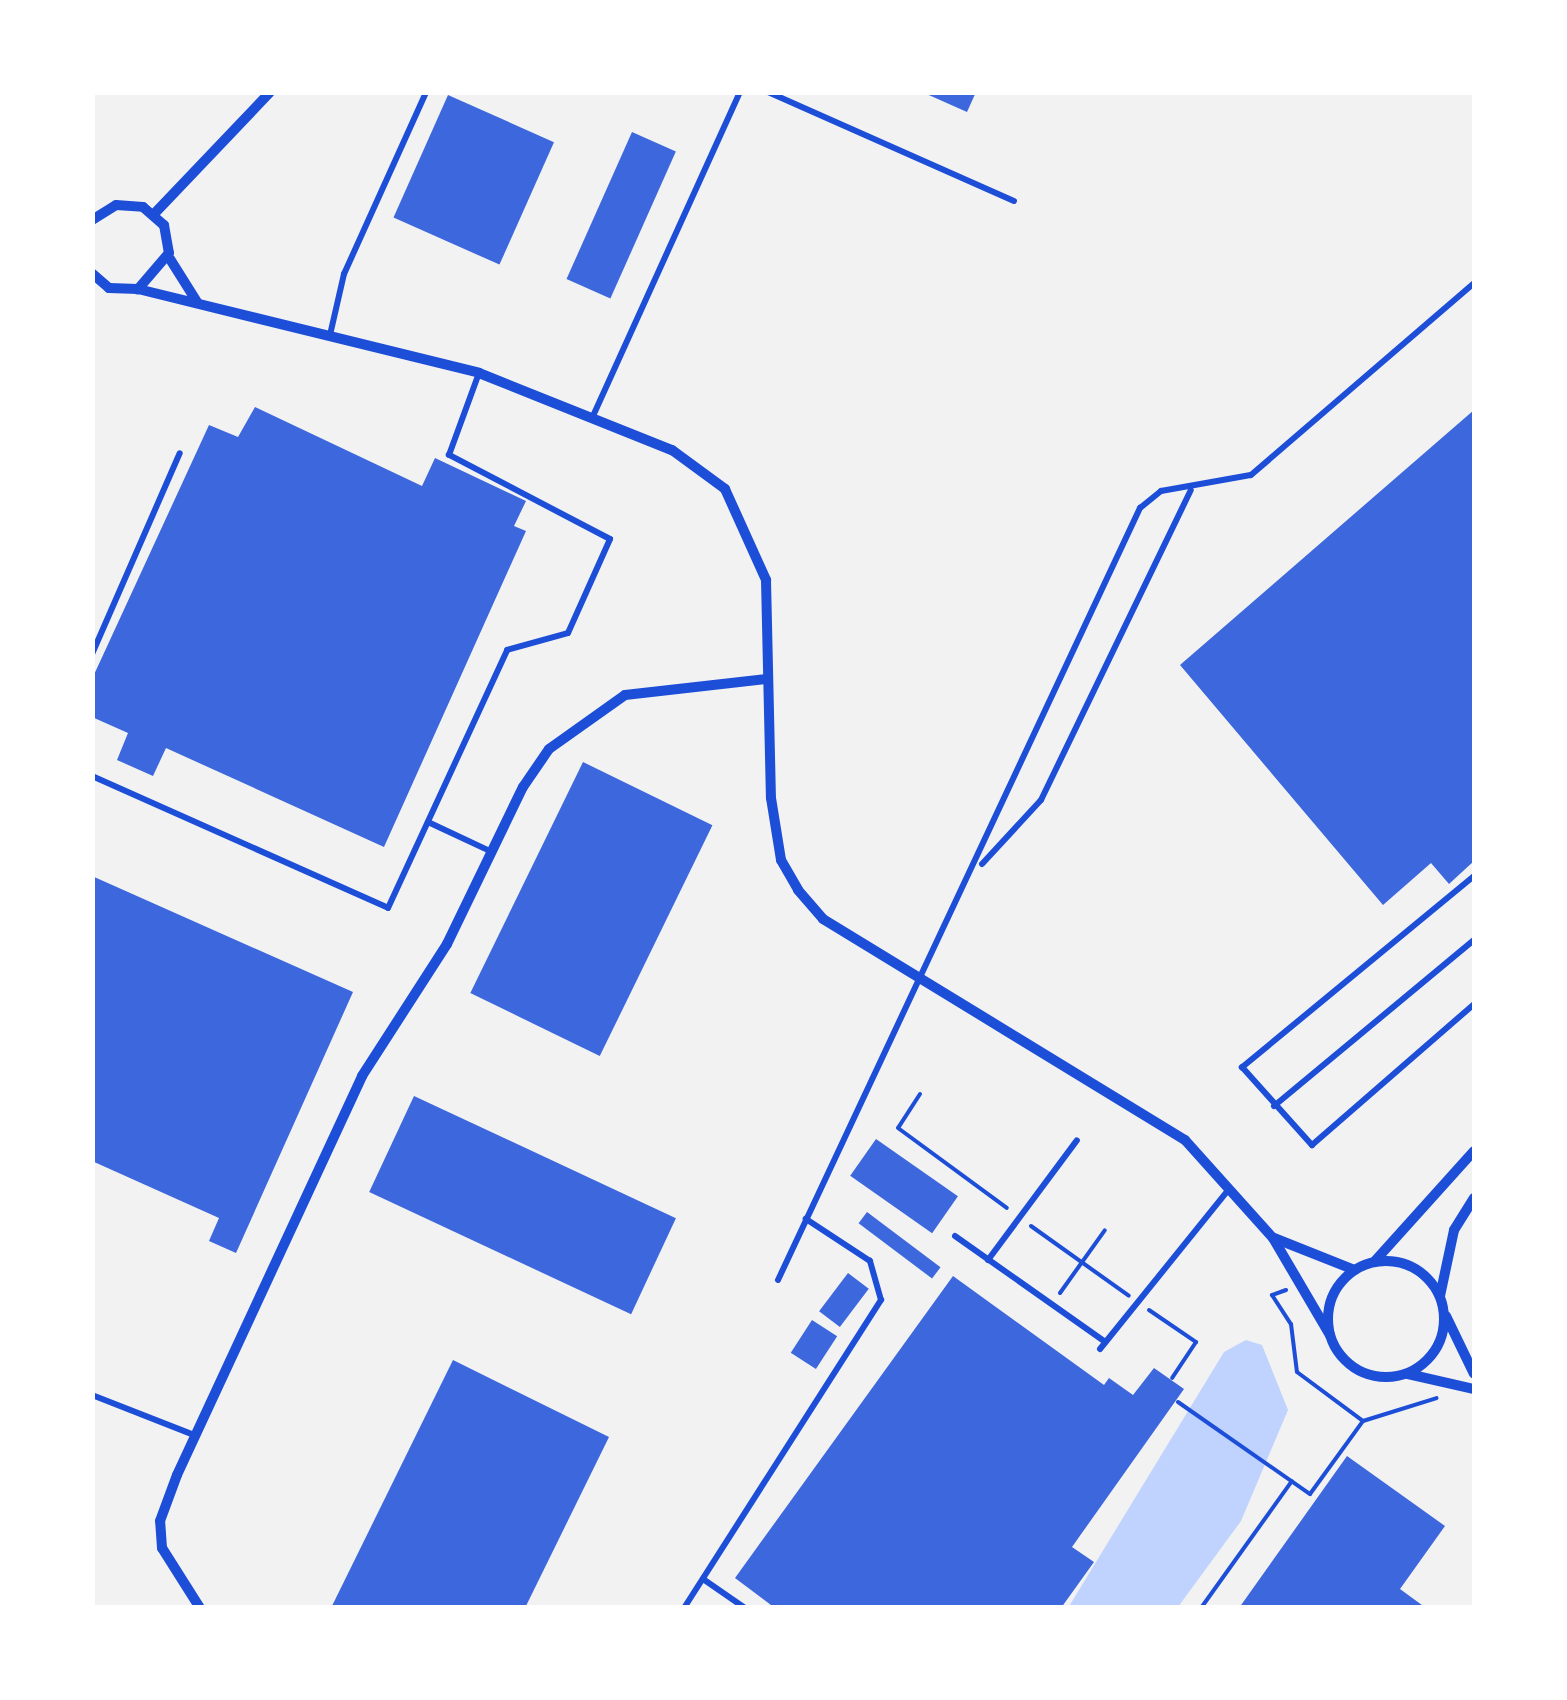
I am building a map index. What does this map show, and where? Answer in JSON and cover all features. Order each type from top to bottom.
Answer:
[{"type":"street","points":[[154,214],[270,92]]},
{"type":"street","points":[[95,216],[131,204],[154,214],[178,283],[209,312]]},
{"type":"street","points":[[138,289],[169,253]]},
{"type":"street","points":[[95,282],[138,289],[209,312],[330,335],[479,374],[593,416],[702,469],[742,513],[766,580],[766,679],[781,860],[823,919],[1129,1101],[1185,1140],[1273,1238],[1330,1334],[1361,1372],[1395,1376],[1421,1372],[1474,1389]]},
{"type":"street","points":[[200,1608],[162,1548],[160,1521],[194,1436],[362,1076],[550,749],[587,716],[660,684],[766,679]]},
{"type":"street","points":[[1330,1334],[1331,1299],[1355,1270],[1374,1262],[1474,1151]]},
{"type":"street","points":[[1395,1376],[1438,1345],[1441,1301],[1454,1230],[1474,1198]]},
{"type":"street","points":[[1273,1238],[1355,1270]]},
{"type":"street","points":[[1374,1262],[1408,1266],[1441,1301],[1474,1374]]},
{"type":"lane","points":[[330,335],[344,274],[426,92]]},
{"type":"lane","points":[[593,416],[740,92]]},
{"type":"lane","points":[[768,92],[1014,201]]},
{"type":"lane","points":[[778,1280],[978,867],[1140,508],[1160,490],[1191,488],[1251,475],[1474,283]]},
{"type":"lane","points":[[92,776],[388,908],[508,650],[568,633],[610,539],[448,454],[479,374]]},
{"type":"lane","points":[[92,654],[180,453]]},
{"type":"lane","points":[[978,867],[1041,800],[1191,488]]},
{"type":"lane","points":[[428,822],[493,852]]},
{"type":"lane","points":[[1474,876],[1246,1058],[1247,1076],[1312,1144],[1474,1004]]},
{"type":"lane","points":[[1274,1106],[1474,940]]},
{"type":"lane","points":[[988,1260],[1076,1140]]},
{"type":"lane","points":[[955,1236],[1103,1345],[1229,1189]]},
{"type":"lane","points":[[684,1608],[881,1300],[870,1261],[806,1219]]},
{"type":"lane","points":[[92,1395],[194,1436]]},
{"type":"lane","points":[[703,1578],[745,1608]]},
{"type":"path","points":[[920,1094],[898,1128],[1196,1342],[1172,1378]]},
{"type":"path","points":[[1052,1305],[1105,1230]]},
{"type":"path","points":[[1474,1267],[1474,1286]]},
{"type":"path","points":[[1286,1290],[1272,1295],[1291,1324],[1297,1372],[1362,1420]]},
{"type":"path","points":[[1178,1402],[1310,1494],[1362,1420],[1440,1394]]},
{"type":"path","points":[[1201,1608],[1292,1482]]},
{"type":"water","points":[[1246,1340],[1262,1345],[1288,1410],[1241,1521],[1178,1607],[1068,1608],[1224,1352]]},
{"type":"building","points":[[922,92],[976,92],[967,112]]},
{"type":"building","points":[[448,95],[554,142],[499,265],[393,217]]},
{"type":"building","points":[[632,132],[676,152],[610,299],[567,279]]},
{"type":"building","points":[[255,407],[422,486],[435,458],[526,501],[514,526],[526,531],[384,847],[166,748],[153,776],[117,760],[128,733],[92,717],[92,679],[209,425],[238,437]]},
{"type":"building","points":[[1474,410],[1474,861],[1449,884],[1431,863],[1383,905],[1180,665]]},
{"type":"building","points":[[583,762],[712,825],[600,1056],[470,993]]},
{"type":"building","points":[[92,876],[353,992],[236,1253],[209,1241],[219,1218],[92,1161]]},
{"type":"building","points":[[414,1096],[676,1218],[631,1314],[369,1192]]},
{"type":"building","points":[[876,1139],[958,1196],[932,1233],[850,1176]]},
{"type":"building","points":[[867,1212],[940,1267],[932,1279],[859,1223]]},
{"type":"building","points":[[848,1273],[869,1289],[840,1327],[819,1311]]},
{"type":"building","points":[[953,1276],[1104,1385],[1109,1378],[1133,1395],[1154,1368],[1184,1389],[1072,1547],[1094,1562],[1061,1608],[775,1608],[735,1578]]},
{"type":"building","points":[[812,1320],[837,1336],[816,1369],[791,1353]]},
{"type":"building","points":[[453,1360],[609,1437],[525,1608],[331,1608]]},
{"type":"building","points":[[1347,1456],[1445,1526],[1400,1589],[1426,1608],[1239,1608]]}]
